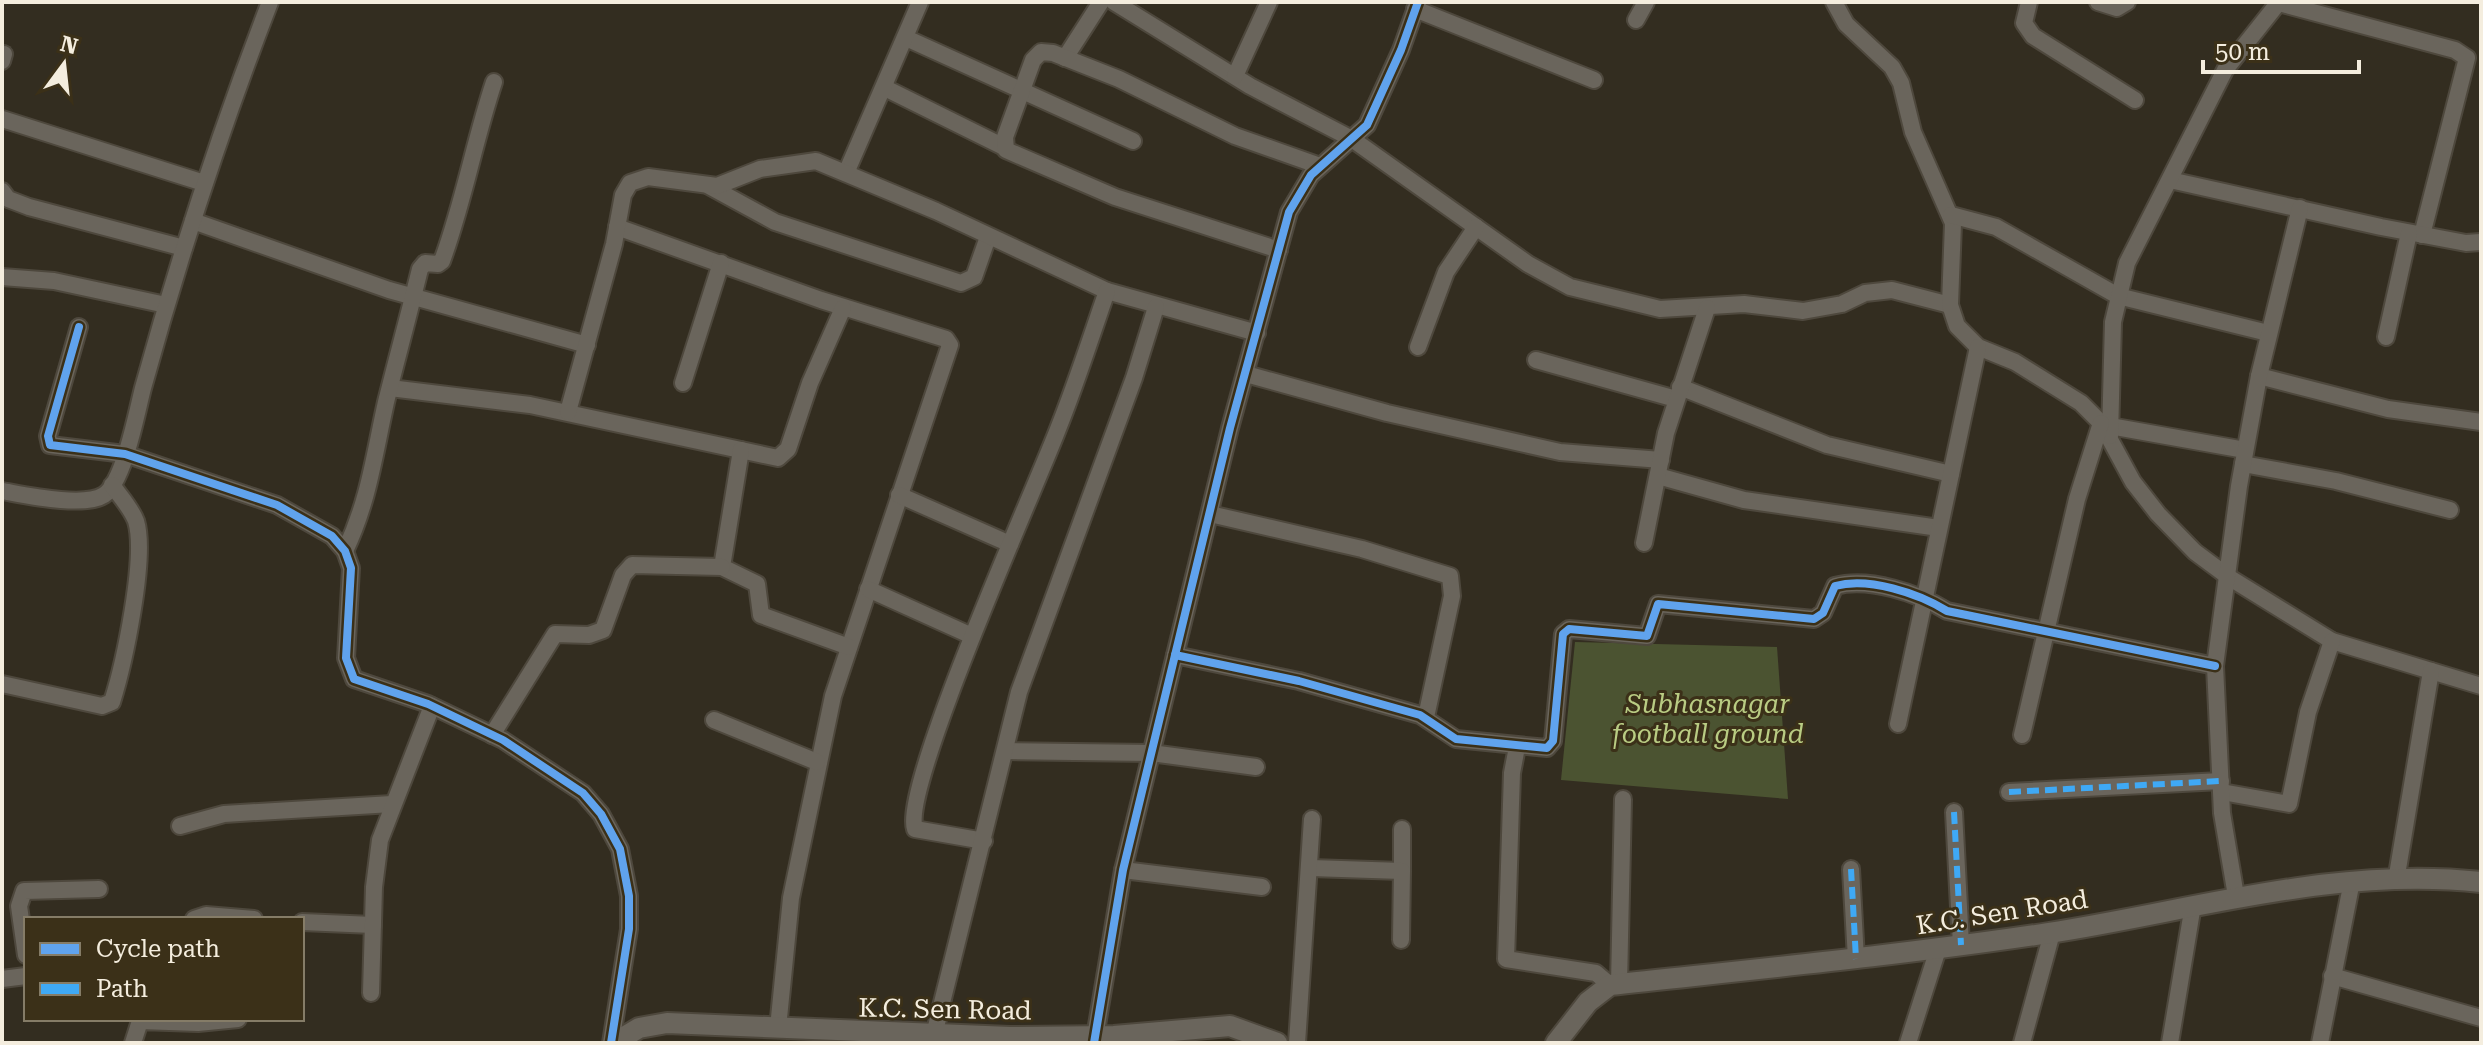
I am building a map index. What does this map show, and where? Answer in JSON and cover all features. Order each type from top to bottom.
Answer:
[{"type":"street","points":[[2,491],[85,500],[103,496],[112,485],[125,454],[204,183],[270,2]]},
{"type":"street","points":[[846,173],[920,2]]},
{"type":"street","points":[[1065,58],[1101,2]]},
{"type":"street","points":[[1114,2],[1235,76],[1352,139],[1538,271],[1570,287],[1660,309],[1744,304],[1813,310],[1842,304],[1865,293],[1892,290],[1950,305]]},
{"type":"street","points":[[1235,76],[1269,2]]},
{"type":"street","points":[[1636,20],[1646,2]]},
{"type":"street","points":[[1834,2],[1846,24],[1897,74],[1913,132],[1937,193],[1951,215],[1954,255],[1950,305],[1957,326],[1978,347],[2015,362],[2065,392],[2107,429],[2133,482],[2165,522],[2195,552],[2230,578],[2332,641],[2481,686]]},
{"type":"street","points":[[2029,2],[2024,23],[2033,36],[2135,100]]},
{"type":"street","points":[[2098,2],[2117,8],[2127,2]]},
{"type":"street","points":[[2022,735],[2077,499],[2107,429],[2110,352],[2118,296],[2138,240],[2225,70],[2279,2],[2455,50],[2467,58],[2386,337]]},
{"type":"street","points":[[1094,1040],[1123,870],[1210,514],[1294,200],[1320,166],[1352,139],[1373,114],[1416,5],[1594,80]]},
{"type":"street","points":[[906,38],[1133,141]]},
{"type":"street","points":[[1004,147],[1022,89],[1037,54],[1044,52],[1119,79],[1235,136],[1320,166]]},
{"type":"street","points":[[345,551],[368,494],[390,388],[422,265],[438,264],[443,258],[469,181],[471,153],[494,82]]},
{"type":"street","points":[[885,88],[1115,197],[1279,250]]},
{"type":"street","points":[[2,119],[204,183]]},
{"type":"street","points":[[568,412],[623,195],[635,180],[648,177],[709,186],[735,182],[760,169],[805,159],[846,173],[1107,291],[1257,333]]},
{"type":"street","points":[[2,177],[2,188],[8,199],[184,248]]},
{"type":"street","points":[[2170,180],[2415,234],[2481,242]]},
{"type":"street","points":[[709,186],[775,222],[961,283],[974,277],[988,237]]},
{"type":"street","points":[[2236,896],[2221,786],[2215,666],[2230,578],[2244,457],[2259,376],[2300,208]]},
{"type":"street","points":[[1951,215],[1996,227],[2118,296],[2268,333]]},
{"type":"street","points":[[193,221],[413,298],[587,345]]},
{"type":"street","points":[[617,227],[950,343],[949,356],[849,647],[817,762],[791,898],[778,1028]]},
{"type":"street","points":[[1418,347],[1446,272],[1476,227]]},
{"type":"street","points":[[683,383],[721,263]]},
{"type":"street","points":[[2,277],[54,281],[166,305]]},
{"type":"street","points":[[984,841],[919,831],[912,820],[927,764],[972,636],[1058,429],[1107,291]]},
{"type":"street","points":[[934,1035],[1030,657],[1134,378],[1156,307]]},
{"type":"street","points":[[390,388],[568,412],[773,458],[785,453],[822,352],[843,308]]},
{"type":"street","points":[[1644,543],[1678,393],[1707,308]]},
{"type":"street","points":[[79,327],[49,442],[56,447],[125,454],[277,505],[319,527],[345,551],[351,568],[346,658],[351,676],[432,706],[492,735],[583,793],[601,814],[617,841],[629,883],[629,929],[612,1043]]},
{"type":"street","points":[[1898,724],[1978,347]]},
{"type":"street","points":[[1536,360],[1678,393],[1827,445],[1951,474]]},
{"type":"street","points":[[1246,374],[1387,413],[1560,452],[1660,468],[1744,500],[1939,528]]},
{"type":"street","points":[[2259,376],[2388,409],[2481,422]]},
{"type":"street","points":[[2107,429],[2244,457],[2450,510]]},
{"type":"street","points":[[722,567],[741,450]]},
{"type":"street","points":[[2,684],[102,706],[112,702],[126,646],[138,534],[132,513],[112,485]]},
{"type":"street","points":[[899,495],[1010,544]]},
{"type":"street","points":[[1210,514],[1362,549],[1450,576],[1452,596],[1426,717]]},
{"type":"street","points":[[492,735],[555,634],[589,635],[603,630],[623,575],[632,565],[722,567],[757,584],[761,615],[849,647]]},
{"type":"street","points":[[1175,655],[1299,681],[1426,717],[1456,739],[1547,748],[1553,741],[1563,634],[1569,629],[1647,636],[1658,604],[1814,619],[1823,613],[1835,586],[1849,583],[1923,597],[1947,611],[2215,666]]},
{"type":"street","points":[[868,589],[972,636]]},
{"type":"street","points":[[2009,792],[2221,786],[2289,804],[2308,712],[2332,641]]},
{"type":"street","points":[[2396,881],[2431,671]]},
{"type":"street","points":[[371,993],[377,856],[392,804],[432,706]]},
{"type":"street","points":[[714,720],[817,762]]},
{"type":"street","points":[[1517,747],[1512,773],[1506,959],[1596,973],[1614,984]]},
{"type":"street","points":[[1006,751],[1151,753],[1256,767]]},
{"type":"street","points":[[1614,984],[1623,799]]},
{"type":"street","points":[[180,826],[224,814],[392,804]]},
{"type":"street","points":[[1954,812],[1961,945]]},
{"type":"street","points":[[1297,1043],[1312,819]]},
{"type":"street","points":[[1401,940],[1402,829]]},
{"type":"street","points":[[1311,868],[1402,871]]},
{"type":"street","points":[[1851,869],[1856,959]]},
{"type":"street","points":[[1123,870],[1262,887]]},
{"type":"street","points":[[2320,1043],[2352,881]]},
{"type":"street","name":"K.C. Sen Road","points":[[1614,984],[1938,949],[2052,933],[2236,896],[2352,881],[2481,882]]},
{"type":"street","points":[[24,941],[19,906],[24,891],[99,889]]},
{"type":"street","points":[[2170,1043],[2193,905]]},
{"type":"street","points":[[200,917],[230,917]]},
{"type":"street","points":[[304,922],[373,925]]},
{"type":"street","points":[[2022,1043],[2052,933]]},
{"type":"street","points":[[1908,1043],[1938,949]]},
{"type":"street","points":[[2,979],[24,976]]},
{"type":"street","points":[[2332,976],[2481,1018]]},
{"type":"street","points":[[1556,1043],[1588,1002],[1614,984]]},
{"type":"street","points":[[133,1043],[140,1021],[218,1021]]},
{"type":"street","name":"K.C. Sen Road","points":[[612,1043],[639,1028],[667,1023],[778,1028],[840,1038],[934,1035],[1094,1040],[1230,1026],[1277,1043]]},
{"type":"green space","name":"Subhasnagar football ground","points":[[1575,642],[1777,647],[1788,799],[1561,780]]},
{"type":"marked path","points":[[2009,792],[2221,781]]},
{"type":"marked path","points":[[1954,812],[1961,945]]},
{"type":"marked path","points":[[1851,869],[1856,959]]},
{"type":"cycle path","points":[[1094,1043],[1123,870],[1230,428],[1289,212],[1311,175],[1367,125],[1401,50],[1418,2]]},
{"type":"cycle path","points":[[79,327],[48,436],[50,445],[125,454],[277,505],[332,536],[345,551],[351,568],[346,658],[354,679],[428,704],[503,740],[583,793],[601,814],[620,849],[629,896],[629,929],[611,1043]]},
{"type":"cycle path","points":[[1175,655],[1299,681],[1420,715],[1456,739],[1547,748],[1553,741],[1563,634],[1569,629],[1647,636],[1658,604],[1814,619],[1823,613],[1835,586],[1878,585],[1922,598],[1947,611],[2215,666]]}]
